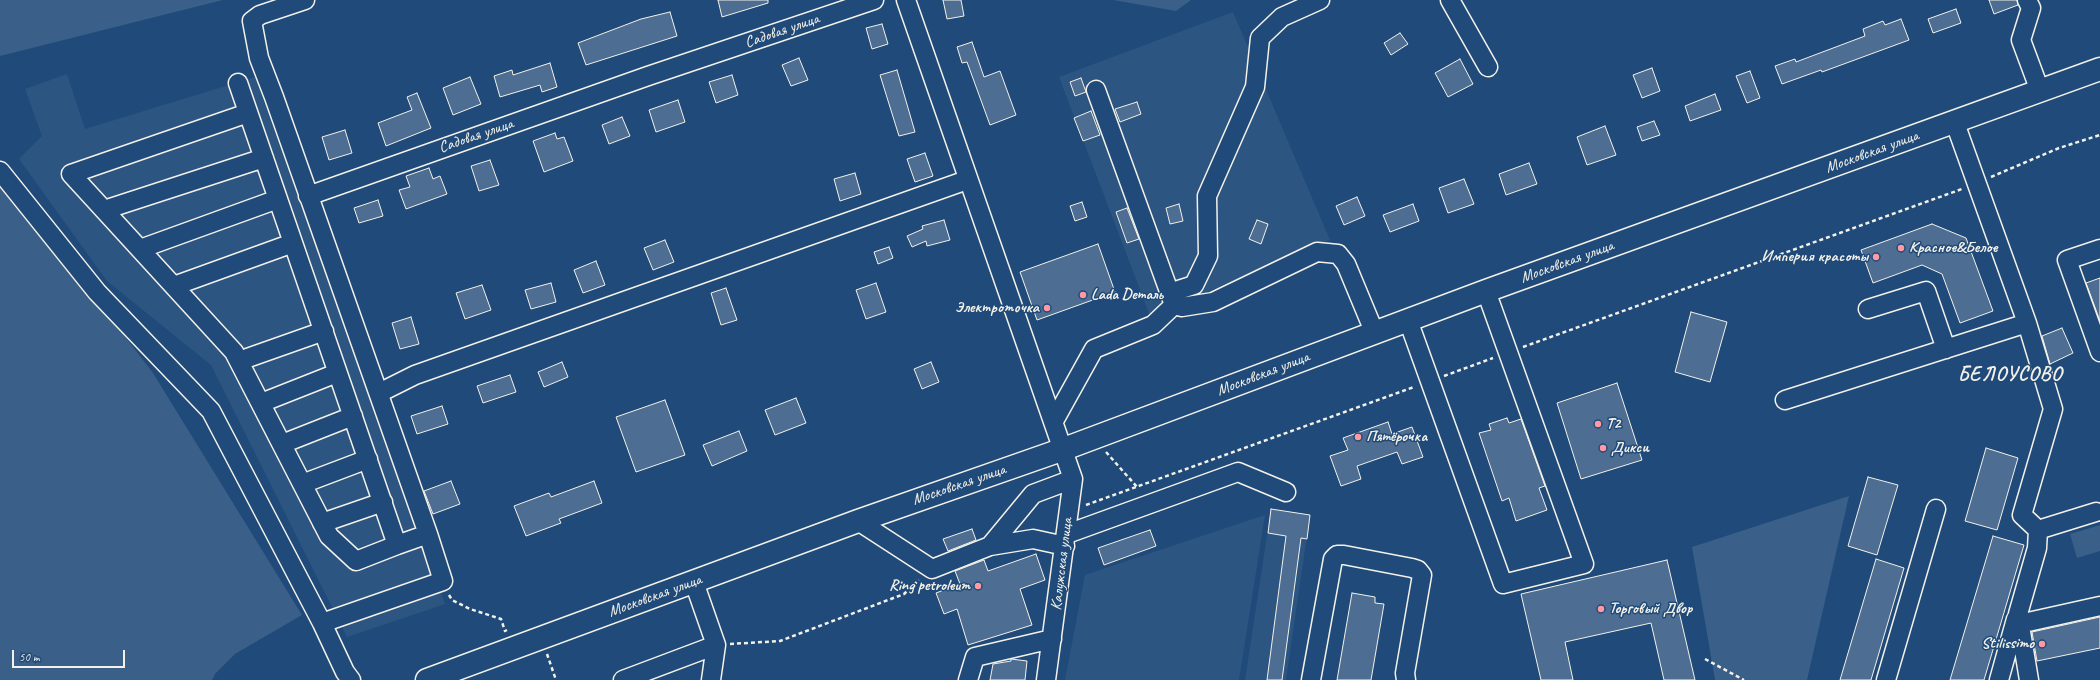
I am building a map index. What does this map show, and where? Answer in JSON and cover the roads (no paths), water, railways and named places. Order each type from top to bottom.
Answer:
[{"type":"highway","name":"Московская улица","points":[[427,680],[858,521],[1064,449],[1486,291],[1955,123],[2100,69]]},
{"type":"street","points":[[305,0],[260,15],[252,21],[258,58],[274,97],[379,393],[443,582],[322,623]]},
{"type":"street","name":"Садовая улица","points":[[308,196],[648,76],[874,0]]},
{"type":"street","name":"Калужская улица","points":[[906,0],[967,180],[1064,449],[1073,479],[1046,680]]},
{"type":"street","points":[[1054,421],[1094,349],[1153,325],[1171,299],[1194,285],[1208,256],[1208,196],[1255,87],[1260,38],[1282,17],[1320,0]]},
{"type":"street","points":[[1450,0],[1488,67]]},
{"type":"street","points":[[2028,0],[2031,8],[2021,40],[2040,91]]},
{"type":"street","points":[[238,83],[324,331],[337,373],[398,545]]},
{"type":"street","points":[[1096,90],[1171,299],[1182,308],[1213,302],[1317,252],[1338,254],[1346,264],[1373,329]]},
{"type":"street","points":[[248,113],[71,174],[234,352],[329,536],[356,561],[428,534]]},
{"type":"street","points":[[1955,123],[2027,323],[2053,409],[2022,515],[2038,530]]},
{"type":"street","points":[[104,210],[264,158]]},
{"type":"street","points":[[0,171],[97,292],[211,411],[322,623],[345,672],[351,680]]},
{"type":"street","points":[[379,393],[422,372],[967,180]]},
{"type":"street","points":[[140,249],[278,199]]},
{"type":"street","points":[[174,286],[293,243]]},
{"type":"street","points":[[2100,249],[2067,260],[2100,352]]},
{"type":"street","points":[[1408,320],[1503,584],[1584,564],[1486,291]]},
{"type":"street","points":[[1868,309],[1926,291],[1946,349]]},
{"type":"street","points":[[1785,400],[2027,323]]},
{"type":"street","points":[[239,361],[324,331]]},
{"type":"street","points":[[261,403],[337,373]]},
{"type":"street","points":[[282,444],[353,416]]},
{"type":"street","points":[[302,484],[368,459]]},
{"type":"street","points":[[858,521],[932,569],[990,546],[1033,539],[1066,540],[1238,472],[1286,492]]},
{"type":"street","points":[[990,546],[1033,494],[1073,479]]},
{"type":"street","points":[[322,523],[383,502]]},
{"type":"street","points":[[1886,680],[1936,510]]},
{"type":"street","points":[[2038,530],[2096,512]]},
{"type":"street","points":[[1999,680],[2018,619],[2037,548],[2038,530]]},
{"type":"street","points":[[1311,680],[1333,558],[1344,555],[1412,568],[1418,570],[1422,575],[1405,672],[1406,680]]},
{"type":"street","points":[[694,582],[716,645],[711,680]]},
{"type":"street","points":[[2018,619],[2100,606]]},
{"type":"street","points":[[2018,619],[2029,680]]},
{"type":"street","points":[[968,680],[975,657],[1052,639]]},
{"type":"street","points":[[623,680],[716,645]]},
{"type":"place","name":"Красное&Белое","points":[[1901,248]]},
{"type":"place","name":"Империя красоты","points":[[1876,257]]},
{"type":"place","name":"Lada Dеталь","points":[[1083,295]]},
{"type":"place","name":"Электроточка","points":[[1047,308]]},
{"type":"place","name":"T2","points":[[1598,424]]},
{"type":"place","name":"Пятёрочка","points":[[1358,437]]},
{"type":"place","name":"Дикси","points":[[1603,448]]},
{"type":"place","name":"Ring petroleum","points":[[978,586]]},
{"type":"place","name":"Торговый Двор","points":[[1601,609]]},
{"type":"place","name":"Stilissimo","points":[[2042,644]]},
{"type":"district","name":"БЕЛОУСОВО","points":[[2010,375]]}]
